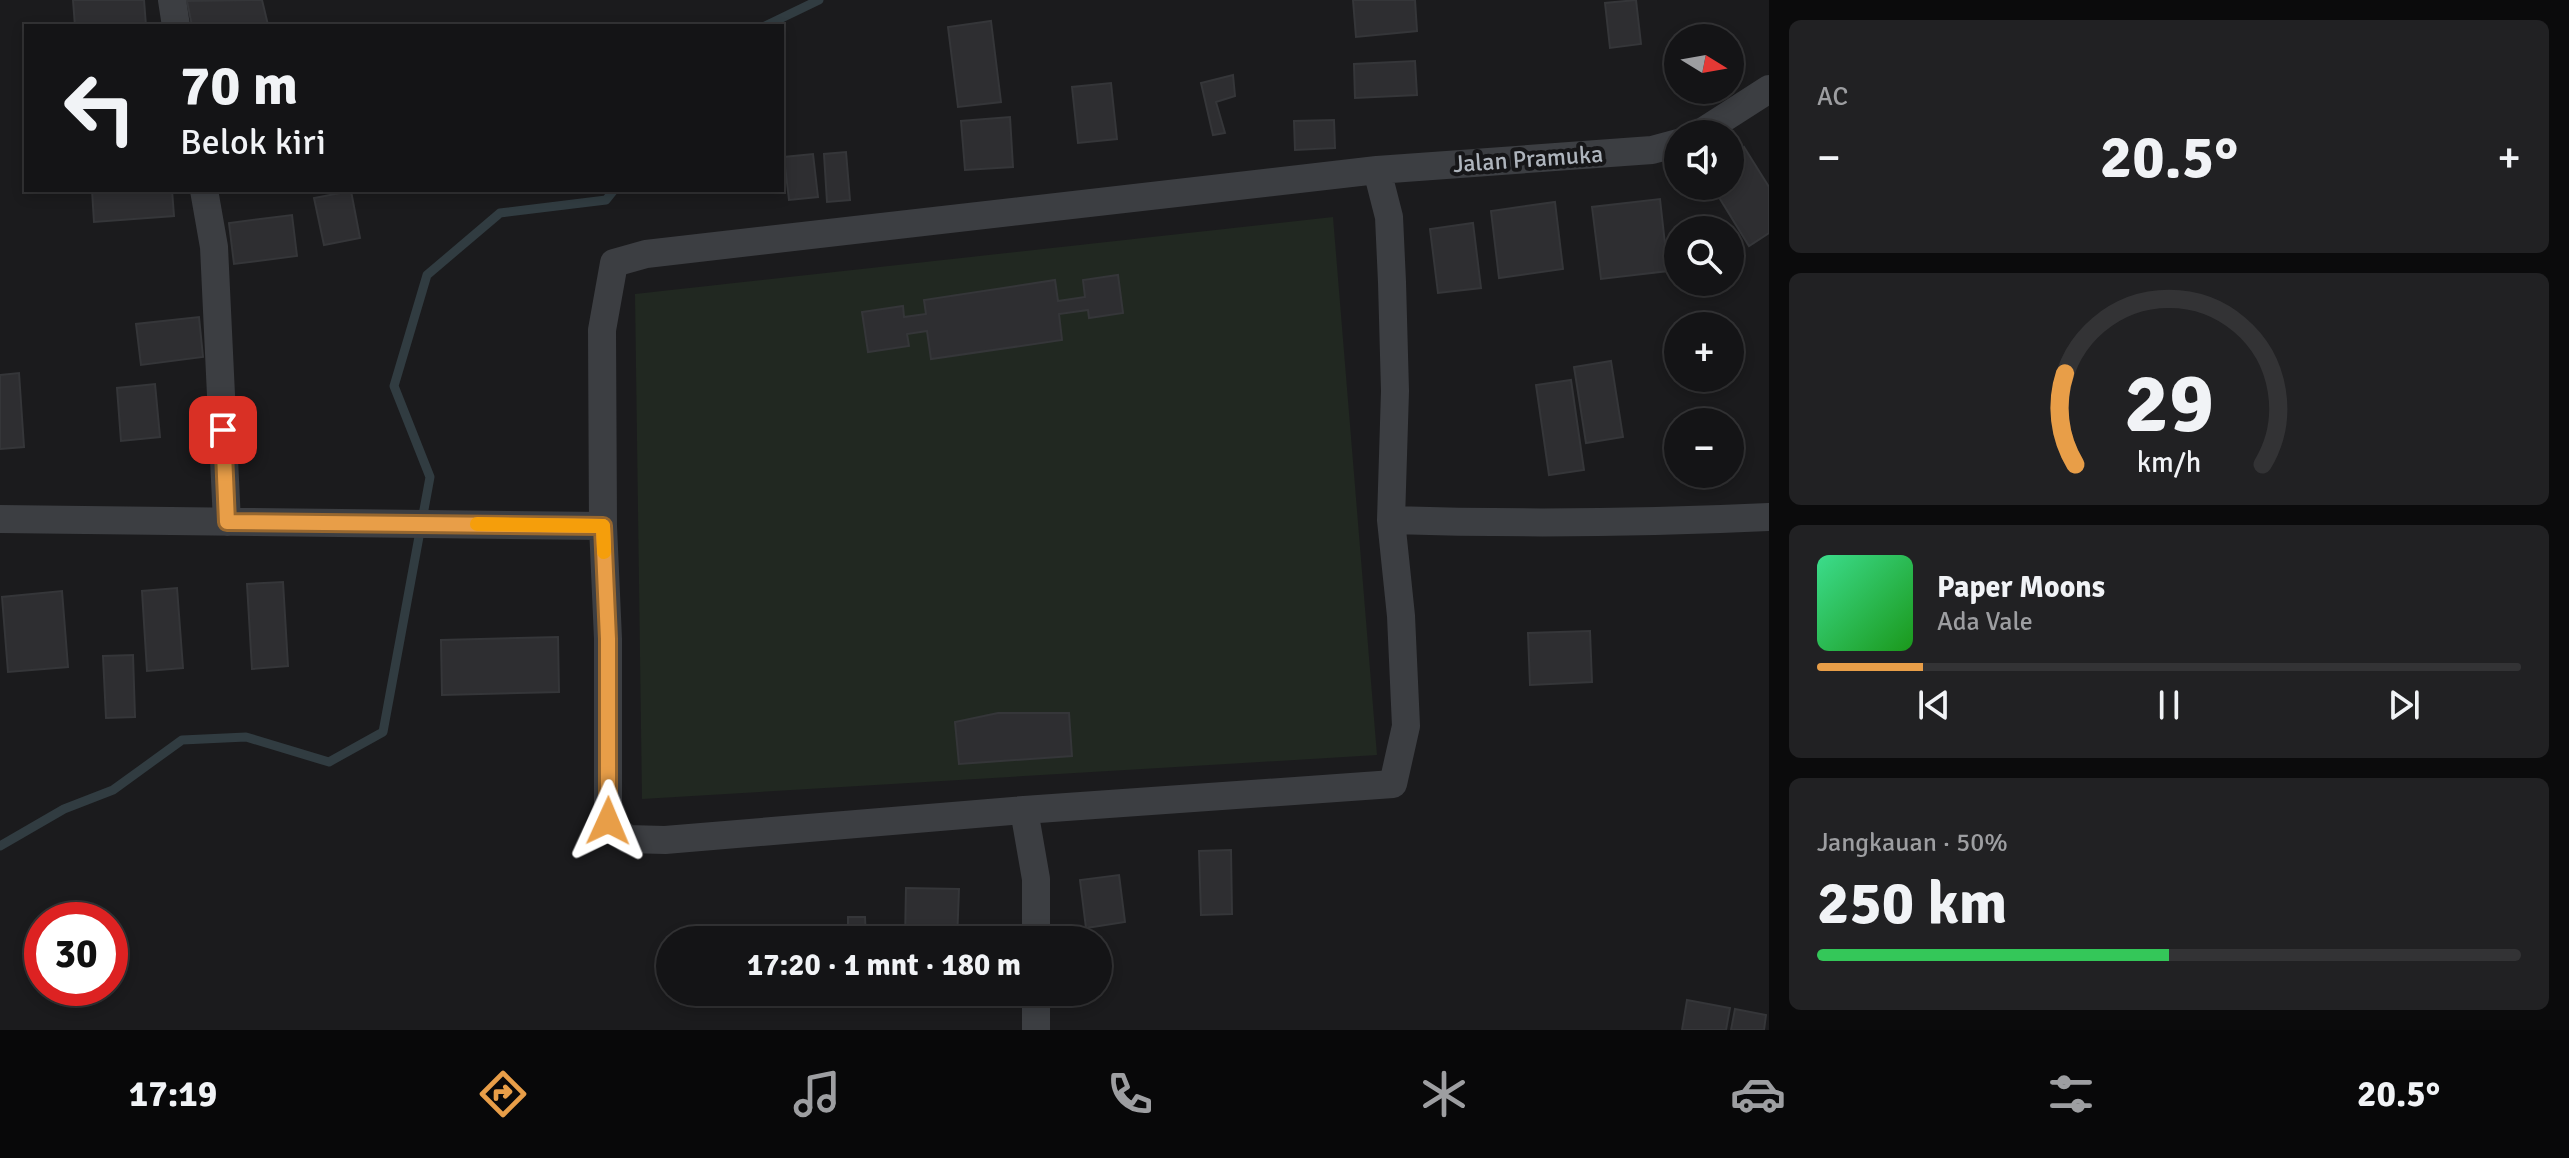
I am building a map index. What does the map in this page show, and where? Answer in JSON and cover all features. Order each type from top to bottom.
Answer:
[{"type":"street","points":[[172,0],[176,24]]},
{"type":"street","points":[[1721,120],[1769,89]]},
{"type":"street","name":"Jalan Pramuka","points":[[603,526],[602,330],[614,263],[646,254],[1377,170],[1664,147]]},
{"type":"street","points":[[0,519],[603,526],[608,639],[608,821],[627,839],[665,840],[755,834],[1024,810],[1393,784],[1406,726],[1401,616],[1391,520],[1395,391],[1389,217],[1377,170]]},
{"type":"street","points":[[204,192],[214,247],[227,522]]},
{"type":"street","points":[[1391,520],[1570,524],[1769,517]]},
{"type":"street","points":[[1024,810],[1036,879],[1036,926]]},
{"type":"street","points":[[1036,1006],[1036,1030]]},
{"type":"shaded area","points":[[1333,217],[1377,755],[642,799],[635,294]]},
{"type":"building","points":[[73,0],[144,0],[146,24],[75,24]]},
{"type":"building","points":[[262,0],[268,24],[192,24],[187,1]]},
{"type":"building","points":[[1353,0],[1415,0],[1417,31],[1356,37]]},
{"type":"building","points":[[1636,0],[1641,44],[1610,48],[1605,3]]},
{"type":"building","points":[[991,21],[1001,102],[958,107],[948,27]]},
{"type":"building","points":[[1415,61],[1417,95],[1355,98],[1354,64]]},
{"type":"building","points":[[1233,75],[1235,96],[1216,102],[1225,133],[1213,135],[1201,83]]},
{"type":"building","points":[[1111,83],[1117,139],[1078,143],[1072,87]]},
{"type":"building","points":[[1010,117],[1013,167],[965,170],[961,121]]},
{"type":"building","points":[[1334,120],[1335,148],[1295,150],[1294,121]]},
{"type":"building","points":[[1744,147],[1769,187],[1769,233],[1749,246],[1744,238],[1744,216],[1730,216],[1721,200],[1744,200]]},
{"type":"building","points":[[846,152],[850,200],[827,202],[824,154]]},
{"type":"building","points":[[813,154],[818,197],[789,200],[784,157]]},
{"type":"building","points":[[92,192],[172,192],[174,216],[94,222]]},
{"type":"building","points":[[351,192],[360,238],[324,245],[314,198]]},
{"type":"building","points":[[1660,199],[1664,271],[1601,279],[1592,207]]},
{"type":"building","points":[[1555,202],[1563,269],[1499,278],[1491,211]]},
{"type":"building","points":[[292,215],[297,256],[234,264],[229,223]]},
{"type":"building","points":[[1473,223],[1481,288],[1438,293],[1430,229]]},
{"type":"building","points":[[1118,275],[1123,313],[1089,318],[1088,310],[1059,314],[1062,340],[931,359],[927,331],[907,334],[909,346],[868,352],[862,312],[903,306],[904,317],[926,314],[924,300],[1055,280],[1058,301],[1085,297],[1083,280]]},
{"type":"building","points":[[199,317],[203,357],[141,365],[136,324]]},
{"type":"building","points":[[1611,361],[1623,437],[1586,443],[1574,367]]},
{"type":"building","points":[[19,373],[24,447],[0,449],[0,375]]},
{"type":"building","points":[[1571,380],[1584,470],[1549,475],[1536,385]]},
{"type":"building","points":[[155,384],[160,437],[121,441],[117,388]]},
{"type":"building","points":[[283,582],[288,666],[252,669],[247,584]]},
{"type":"building","points":[[177,588],[183,668],[147,671],[142,591]]},
{"type":"building","points":[[62,591],[68,667],[8,672],[2,597]]},
{"type":"building","points":[[1590,631],[1592,682],[1530,685],[1528,633]]},
{"type":"building","points":[[558,637],[559,692],[442,695],[441,640]]},
{"type":"building","points":[[133,655],[135,717],[106,718],[103,656]]},
{"type":"building","points":[[998,713],[1069,713],[1072,756],[959,764],[955,722]]},
{"type":"building","points":[[1231,850],[1232,914],[1201,915],[1199,851]]},
{"type":"building","points":[[1119,875],[1125,922],[1086,926],[1080,880]]},
{"type":"building","points":[[906,888],[959,889],[958,926],[905,926]]},
{"type":"building","points":[[848,917],[865,917],[865,926],[848,926]]},
{"type":"building","points":[[1687,1000],[1730,1008],[1726,1030],[1682,1030]]},
{"type":"building","points":[[1735,1009],[1766,1015],[1764,1030],[1731,1030]]},
{"type":"waterway","points":[[769,24],[819,0]]},
{"type":"waterway","points":[[0,846],[64,809],[113,790],[182,740],[246,737],[329,762],[383,732],[430,477],[394,386],[427,275],[500,213],[606,200],[612,192]]},
{"type":"slow traffic","points":[[477,524],[603,526],[604,552]]},
{"type":"route","points":[[223,430],[227,522],[603,526],[608,639],[608,821]]}]
